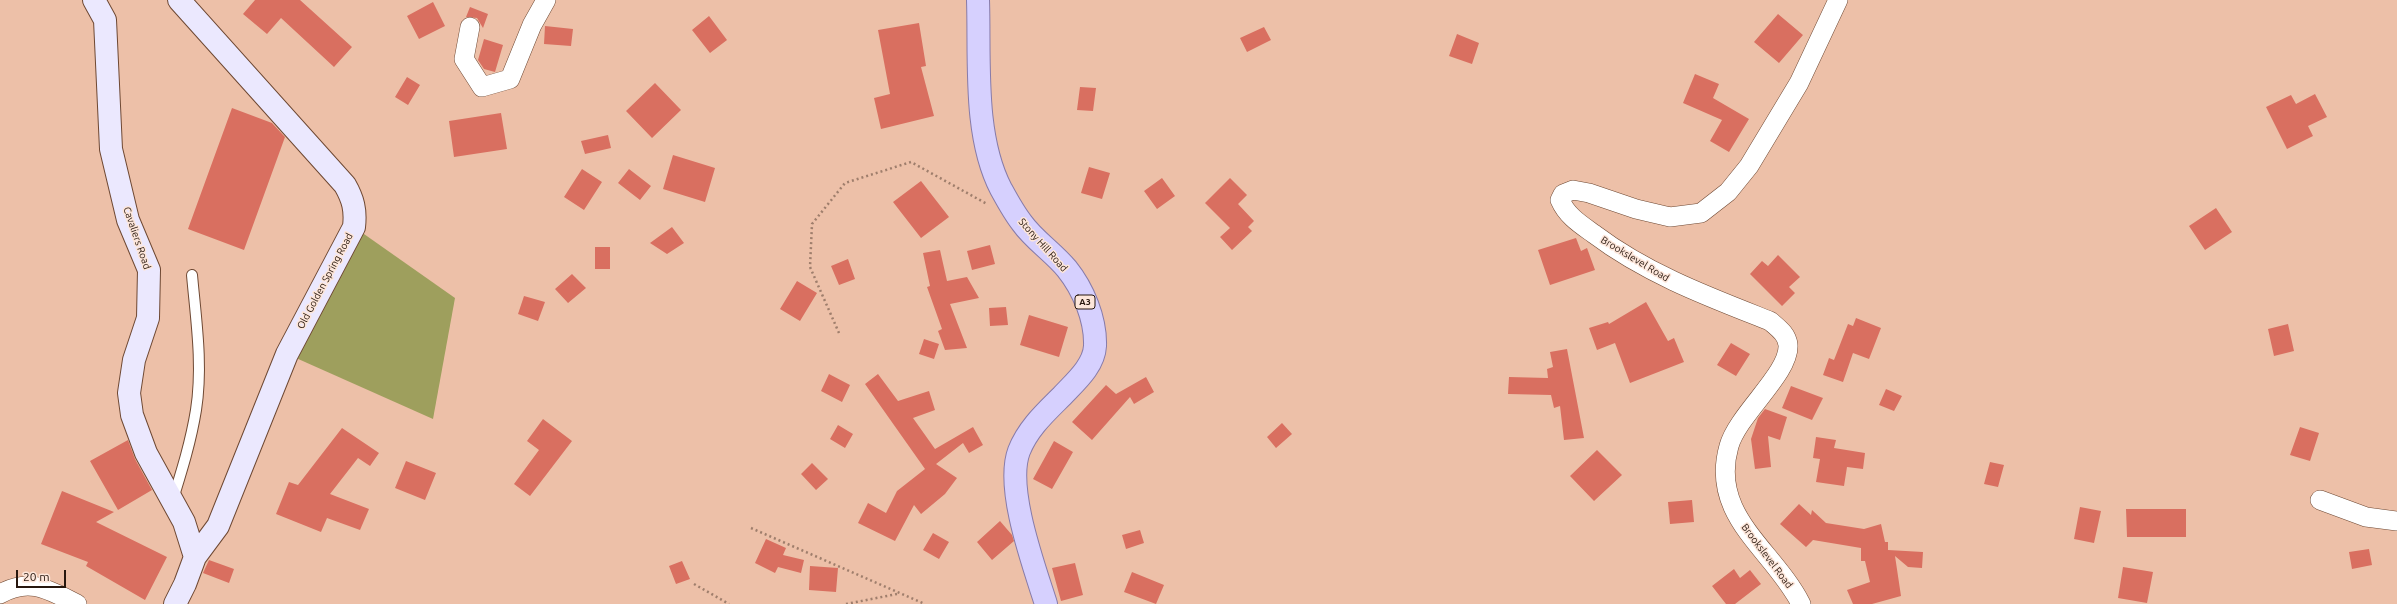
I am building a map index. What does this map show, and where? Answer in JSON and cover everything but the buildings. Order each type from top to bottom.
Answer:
[{"type":"main road","name":"Cavaliers Road","points":[[94,0],[105,20],[111,149],[128,220],[149,270],[148,318],[134,360],[129,394],[132,415],[146,453],[173,499],[184,522],[195,557]]},
{"type":"main road","name":"Old Golden Spring Road","points":[[179,0],[345,185],[352,197],[356,213],[354,227],[287,354],[218,526],[195,557]]},
{"type":"main road","name":"Stony Hill Road","points":[[978,0],[981,114],[988,151],[1000,188],[1022,224],[1066,269],[1080,289],[1091,316],[1095,347],[1084,373],[1035,424],[1019,451],[1014,481],[1028,549],[1046,604]]},
{"type":"main road","points":[[175,604],[186,584],[195,557]]},
{"type":"street","points":[[470,27],[464,58],[482,87],[510,79],[532,25],[546,0]]},
{"type":"street","name":"Brookslevel Road","points":[[1801,604],[1733,510],[1724,479],[1730,445],[1742,421],[1786,358],[1788,344],[1782,332],[1770,321],[1680,285],[1612,248],[1565,211],[1560,200],[1563,194],[1573,190],[1589,192],[1636,209],[1670,217],[1701,213],[1728,192],[1749,166],[1799,83],[1838,0]]},
{"type":"street","points":[[2320,500],[2366,517],[2397,521]]},
{"type":"street","points":[[0,594],[21,585],[33,586],[48,590],[77,604]]},
{"type":"lane","points":[[173,499],[188,450],[196,409],[199,352],[192,275]]},
{"type":"path","points":[[839,333],[810,267],[812,224],[845,183],[911,162],[994,208]]},
{"type":"path","points":[[751,528],[843,566],[898,594],[925,604]]},
{"type":"path","points":[[694,584],[729,604]]},
{"type":"path","points":[[846,604],[898,594]]},
{"type":"shaded area","points":[[354,227],[455,298],[433,419],[287,354]]}]
